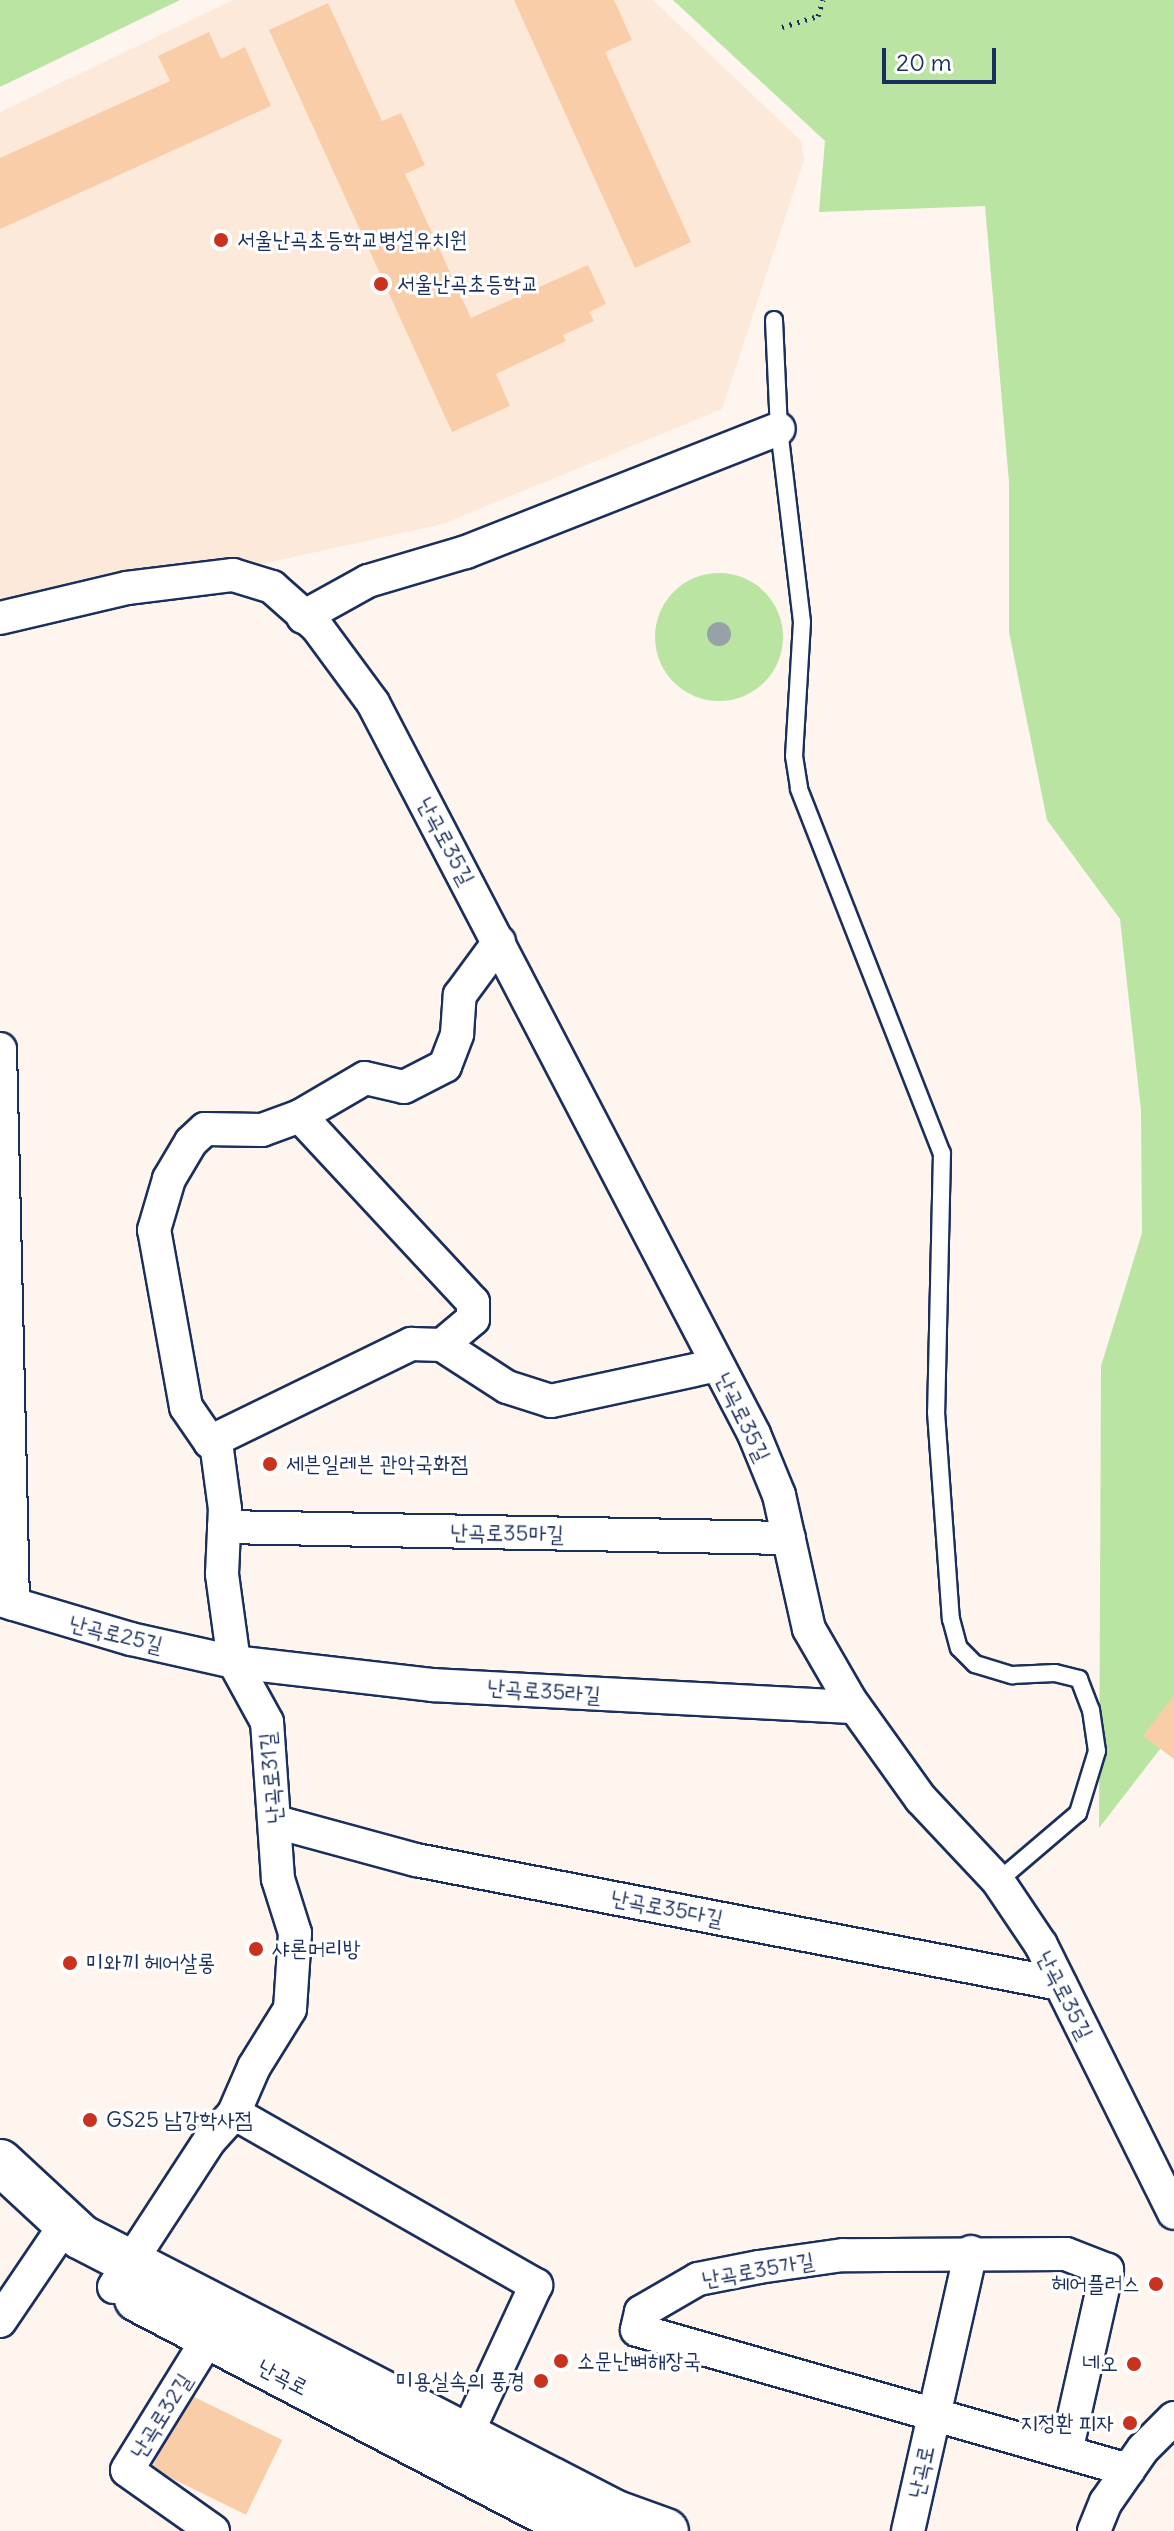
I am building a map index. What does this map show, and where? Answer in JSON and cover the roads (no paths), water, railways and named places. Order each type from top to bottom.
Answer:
[{"type":"main road","name":"난곡로","points":[[0,2162],[56,2237]]},
{"type":"main road","name":"난곡로","points":[[0,2201],[121,2274],[581,2531]]},
{"type":"main road","name":"난곡로","points":[[217,2326],[466,2436],[616,2513],[666,2531]]},
{"type":"street","points":[[303,617],[368,581],[466,552],[779,429]]},
{"type":"street","name":"난곡로35길","points":[[0,618],[127,588],[233,575],[272,587],[317,627],[373,703],[754,1434],[779,1495],[809,1629],[854,1707],[921,1799],[998,1881],[1060,1984],[1174,2213]]},
{"type":"street","name":"난곡로31길","points":[[121,2274],[234,2113],[254,2067],[290,2009],[295,1933],[278,1879],[267,1722],[234,1662],[222,1574],[224,1527],[216,1442],[210,1442],[186,1407],[154,1230],[169,1179],[191,1142],[205,1129],[262,1130],[300,1116],[365,1078],[404,1087],[445,1066],[457,1034],[460,995],[499,942]]},
{"type":"street","points":[[0,1049],[7,1602]]},
{"type":"street","points":[[300,1116],[473,1302],[473,1319],[442,1345]]},
{"type":"street","points":[[210,1442],[411,1344],[442,1345],[507,1387],[551,1401],[717,1365]]},
{"type":"street","name":"난곡로35마길","points":[[224,1527],[789,1538]]},
{"type":"street","name":"난곡로25길","points":[[7,1602],[234,1662]]},
{"type":"street","name":"난곡로35라길","points":[[234,1662],[433,1685],[854,1707]]},
{"type":"street","name":"난곡로35다길","points":[[276,1822],[416,1860],[1060,1984]]},
{"type":"street","points":[[234,2113],[536,2285],[466,2436]]},
{"type":"street","points":[[0,2321],[56,2237]]},
{"type":"street","points":[[934,2413],[971,2252]]},
{"type":"street","name":"난곡로35가길","points":[[1066,2452],[1107,2270],[1066,2254],[971,2252],[843,2255],[698,2279],[641,2312],[637,2330],[1128,2470]]},
{"type":"street","name":"난곡로32길","points":[[213,2531],[127,2470],[217,2326]]},
{"type":"street","name":"난곡로","points":[[908,2531],[934,2413]]},
{"type":"street","points":[[1094,2531],[1128,2470],[1171,2427]]},
{"type":"lane","points":[[774,320],[779,429],[802,622],[794,756],[799,789],[942,1153],[936,1412],[951,1619],[959,1648],[975,1664],[1012,1675],[1055,1673],[1079,1679],[1091,1710],[1097,1751],[1078,1813],[998,1881]]},
{"type":"place","name":"서울난곡초등학교병설유치원","points":[[221,240]]},
{"type":"place","name":"서울난곡초등학교","points":[[381,284]]},
{"type":"place","name":"세븐일레븐 관악국화점","points":[[270,1464]]},
{"type":"place","name":"샤론머리방","points":[[256,1949]]},
{"type":"place","name":"미와끼 헤어살롱","points":[[70,1963]]},
{"type":"place","name":"GS25 남강학사점","points":[[90,2120]]},
{"type":"place","name":"헤어플러스","points":[[1156,2284]]},
{"type":"place","name":"소문난뼈해장국","points":[[561,2361]]},
{"type":"place","name":"네오","points":[[1134,2364]]},
{"type":"place","name":"미용실속의 풍경","points":[[541,2381]]},
{"type":"place","name":"지정환 피자","points":[[1130,2423]]}]
